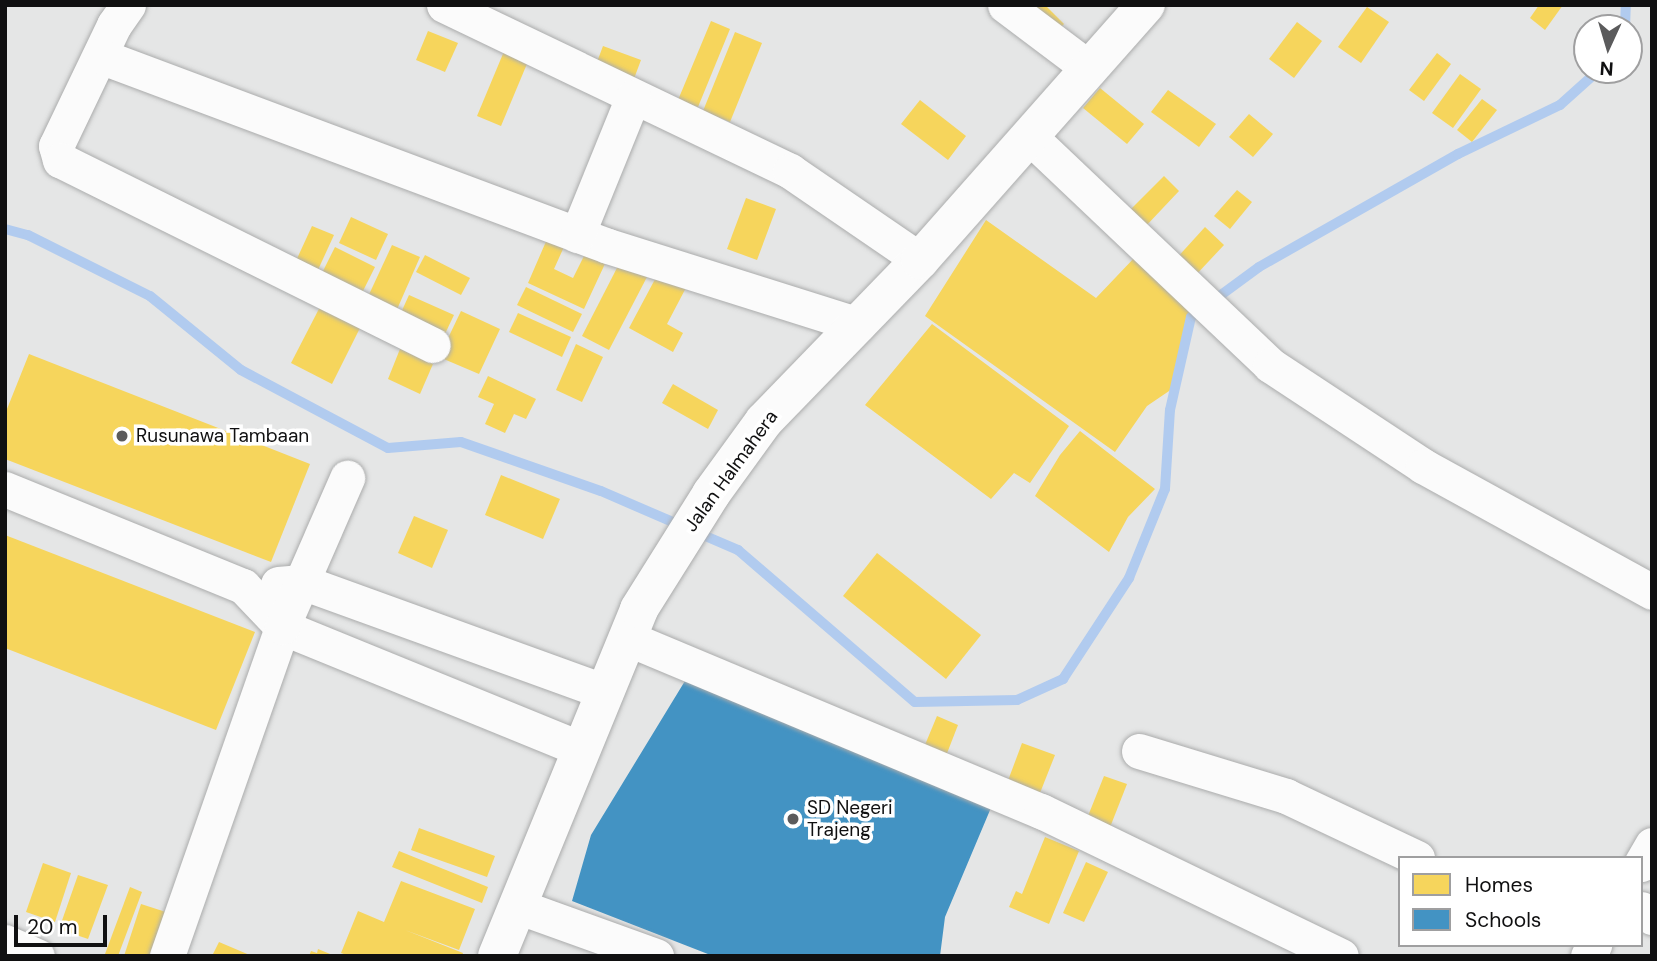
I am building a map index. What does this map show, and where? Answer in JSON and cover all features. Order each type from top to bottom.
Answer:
[{"type":"street","points":[[128,5],[114,25],[56,146],[56,155],[63,163],[433,345]]},
{"type":"street","points":[[444,5],[790,171],[920,260]]},
{"type":"street","points":[[1005,5],[1090,69]]},
{"type":"street","name":"Jalan Halmahera","points":[[497,956],[639,609],[711,494],[764,421],[920,260],[1146,5]]},
{"type":"street","points":[[100,56],[578,235],[858,325]]},
{"type":"street","points":[[578,235],[633,97]]},
{"type":"street","points":[[1030,137],[1270,365],[1423,466],[1652,592]]},
{"type":"street","points":[[167,956],[282,627],[347,478]]},
{"type":"street","points":[[5,489],[243,586],[282,627],[581,749]]},
{"type":"street","points":[[243,586],[302,582],[606,692]]},
{"type":"street","points":[[399,675],[421,625]]},
{"type":"street","points":[[627,638],[1041,811],[1341,956]]},
{"type":"street","points":[[1139,751],[1286,796],[1413,856]]},
{"type":"street","points":[[1643,861],[1652,845]]},
{"type":"street","points":[[517,906],[656,956]]},
{"type":"street","points":[[5,942],[37,956]]},
{"type":"building: Homes","points":[[1024,5],[1045,5],[1064,24],[1055,33]]},
{"type":"building: Homes","points":[[1539,5],[1563,5],[1545,30],[1530,18]]},
{"type":"building: Homes","points":[[1367,7],[1389,22],[1361,63],[1338,47]]},
{"type":"building: Homes","points":[[711,21],[730,29],[698,107],[678,100]]},
{"type":"building: Homes","points":[[1297,22],[1322,41],[1294,78],[1269,59]]},
{"type":"building: Homes","points":[[428,31],[458,43],[445,72],[416,60]]},
{"type":"building: Homes","points":[[735,32],[762,43],[730,122],[703,111]]},
{"type":"building: Homes","points":[[603,46],[641,60],[632,84],[594,70]]},
{"type":"building: Homes","points":[[505,49],[529,59],[501,126],[477,116]]},
{"type":"building: Homes","points":[[1437,53],[1451,64],[1424,101],[1409,90]]},
{"type":"building: Homes","points":[[1460,74],[1481,89],[1453,128],[1432,113]]},
{"type":"building: Homes","points":[[1100,88],[1144,124],[1127,144],[1083,108]]},
{"type":"building: Homes","points":[[1168,90],[1216,124],[1199,147],[1151,112]]},
{"type":"building: Homes","points":[[1482,99],[1497,110],[1472,142],[1457,130]]},
{"type":"building: Homes","points":[[920,100],[966,136],[948,160],[901,124]]},
{"type":"building: Homes","points":[[1249,114],[1273,134],[1253,157],[1229,137]]},
{"type":"building: Homes","points":[[1164,176],[1179,191],[1145,227],[1129,211]]},
{"type":"building: Homes","points":[[1237,190],[1252,202],[1230,229],[1214,216]]},
{"type":"building: Homes","points":[[746,198],[776,209],[757,260],[727,249]]},
{"type":"building: Homes","points":[[351,217],[388,234],[376,260],[339,243]]},
{"type":"building: Homes","points":[[986,220],[1096,298],[1136,256],[1191,310],[1172,389],[1147,406],[1115,452],[925,316]]},
{"type":"building: Homes","points":[[312,226],[334,235],[317,272],[295,263]]},
{"type":"building: Homes","points":[[1205,227],[1224,245],[1194,277],[1175,260]]},
{"type":"building: Homes","points":[[551,230],[568,238],[554,269],[573,278],[590,244],[610,253],[584,309],[528,283]]},
{"type":"building: Homes","points":[[392,245],[420,257],[395,314],[366,301]]},
{"type":"building: Homes","points":[[335,247],[375,267],[361,295],[321,275]]},
{"type":"building: Homes","points":[[425,255],[470,278],[461,295],[416,272]]},
{"type":"building: Homes","points":[[619,264],[647,277],[609,350],[582,336]]},
{"type":"building: Homes","points":[[661,268],[689,282],[667,324],[683,333],[673,352],[629,328]]},
{"type":"building: Homes","points":[[526,287],[582,314],[573,332],[517,305]]},
{"type":"building: Homes","points":[[409,295],[454,315],[443,338],[399,317]]},
{"type":"building: Homes","points":[[322,303],[362,324],[332,384],[291,363]]},
{"type":"building: Homes","points":[[461,311],[500,329],[479,374],[439,357]]},
{"type":"building: Homes","points":[[518,313],[571,337],[562,357],[509,332]]},
{"type":"building: Homes","points":[[932,324],[1069,426],[1030,483],[1014,473],[991,499],[865,405]]},
{"type":"building: Homes","points":[[576,344],[603,357],[582,402],[556,390]]},
{"type":"building: Homes","points":[[400,349],[433,364],[420,394],[388,379]]},
{"type":"building: Homes","name":"Rusunawa Tambaan","points":[[29,354],[310,464],[271,562],[5,459],[5,414]]},
{"type":"building: Homes","points":[[488,376],[536,399],[526,419],[514,414],[505,433],[485,424],[494,404],[478,397]]},
{"type":"building: Homes","points":[[673,384],[718,410],[708,429],[662,403]]},
{"type":"building: Homes","points":[[1080,431],[1155,489],[1128,517],[1109,552],[1035,496],[1060,455]]},
{"type":"building: Homes","points":[[501,475],[560,499],[543,539],[485,515]]},
{"type":"building: Homes","points":[[414,516],[448,530],[432,568],[398,553]]},
{"type":"building: Homes","points":[[5,535],[255,632],[216,730],[5,648]]},
{"type":"building: Homes","points":[[877,553],[981,635],[946,679],[843,596]]},
{"type":"building: Homes","points":[[937,716],[958,725],[944,761],[922,752]]},
{"type":"building: Homes","points":[[1022,743],[1055,755],[1038,798],[1006,786]]},
{"type":"building: Homes","points":[[1104,776],[1127,784],[1107,835],[1084,826]]},
{"type":"building: Homes","points":[[419,828],[495,856],[487,877],[411,850]]},
{"type":"building: Homes","points":[[1045,837],[1079,851],[1049,924],[1009,907],[1016,891],[1022,894]]},
{"type":"building: Homes","points":[[399,851],[488,887],[482,903],[392,867]]},
{"type":"building: Homes","points":[[1086,862],[1108,872],[1084,922],[1063,913]]},
{"type":"building: Homes","points":[[43,863],[71,873],[55,922],[26,912]]},
{"type":"building: Homes","points":[[78,875],[108,885],[88,939],[59,929]]},
{"type":"building: Homes","points":[[401,881],[475,909],[459,950],[405,930],[463,953],[462,956],[349,956],[341,953],[358,911],[384,922]]},
{"type":"building: Homes","points":[[130,887],[142,892],[118,956],[110,956],[105,954]]},
{"type":"building: Homes","points":[[141,904],[172,914],[158,956],[124,956]]},
{"type":"building: Homes","points":[[219,942],[252,956],[212,956]]},
{"type":"building: Homes","points":[[318,949],[335,956],[309,956],[311,951],[317,953]]},
{"type":"building: Schools","name":"SD Negeri Trajeng","points":[[688,676],[993,803],[945,917],[940,956],[713,956],[572,901],[591,835]]},
{"type":"waterway","points":[[1626,5],[1626,14]]},
{"type":"waterway","points":[[696,532],[738,550],[915,702],[1017,700],[1063,679],[1129,578],[1165,489],[1170,410],[1191,317],[1259,267],[1458,154],[1560,105],[1583,84]]},
{"type":"waterway","points":[[5,229],[28,235],[150,296],[241,370],[388,448],[461,442],[601,491],[682,526]]},
{"type":"place","name":"Rusunawa Tambaan","points":[[122,436]]},
{"type":"place","name":"SD Negeri Trajeng","points":[[793,819]]}]
